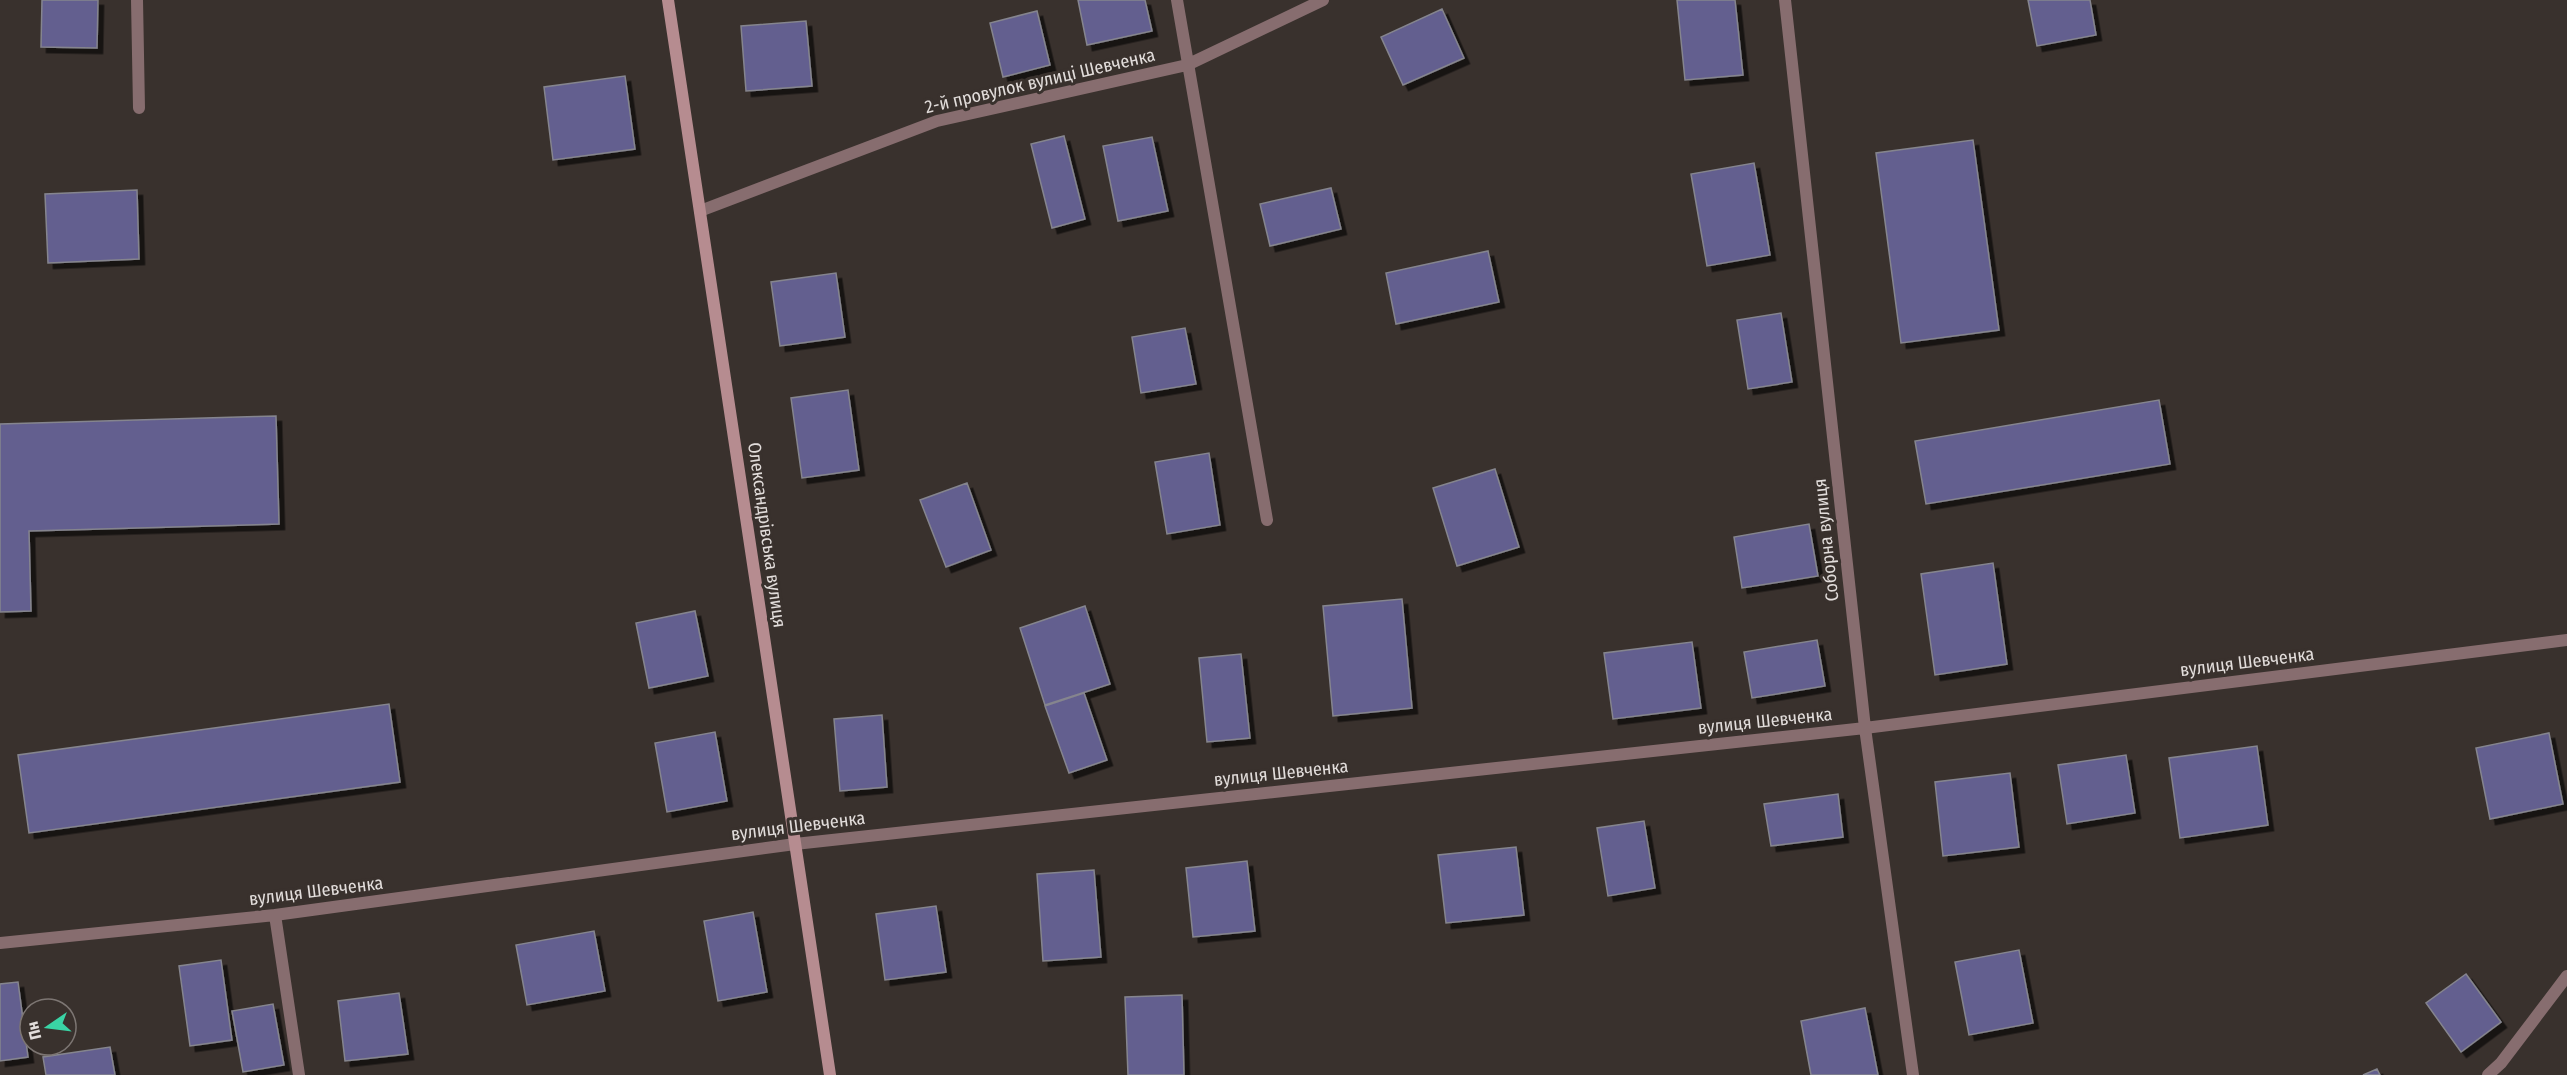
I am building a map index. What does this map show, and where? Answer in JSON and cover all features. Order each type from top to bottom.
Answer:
[{"type":"main road","name":"Олександрівська вулиця","points":[[668,0],[830,1075]]},
{"type":"street","points":[[137,0],[139,108]]},
{"type":"street","points":[[1177,0],[1266,520]]},
{"type":"street","name":"2-й провулок вулиці Шевченка","points":[[700,211],[937,121],[1187,65],[1323,0]]},
{"type":"street","name":"Соборна вулиця","points":[[1785,0],[1864,728],[1912,1075]]},
{"type":"street","name":"вулиця Шевченка","points":[[0,943],[275,915],[795,843],[1864,728],[2567,640]]},
{"type":"street","points":[[275,915],[298,1075]]},
{"type":"street","points":[[2488,1075],[2501,1063],[2567,976]]},
{"type":"building","points":[[42,0],[98,0],[97,48],[41,47]]},
{"type":"building","points":[[1078,0],[1145,0],[1152,31],[1087,45]]},
{"type":"building","points":[[1677,0],[1735,0],[1743,75],[1685,80]]},
{"type":"building","points":[[2028,0],[2090,0],[2096,35],[2037,46]]},
{"type":"building","points":[[1442,9],[1464,58],[1403,85],[1381,37]]},
{"type":"building","points":[[1037,11],[1050,65],[1003,77],[990,23]]},
{"type":"building","points":[[806,21],[812,86],[746,91],[741,26]]},
{"type":"building","points":[[625,76],[635,149],[553,160],[544,87]]},
{"type":"building","points":[[1064,136],[1085,219],[1052,228],[1031,144]]},
{"type":"building","points":[[1152,137],[1168,211],[1118,221],[1103,146]]},
{"type":"building","points":[[1973,140],[1999,330],[1901,343],[1876,153]]},
{"type":"building","points":[[1754,163],[1770,255],[1707,266],[1691,174]]},
{"type":"building","points":[[1331,188],[1341,229],[1270,246],[1260,204]]},
{"type":"building","points":[[137,190],[139,259],[48,263],[45,194]]},
{"type":"building","points":[[1488,251],[1499,302],[1396,324],[1386,273]]},
{"type":"building","points":[[836,273],[845,337],[780,346],[771,282]]},
{"type":"building","points":[[1781,313],[1792,382],[1748,389],[1737,320]]},
{"type":"building","points":[[1185,328],[1196,384],[1141,393],[1132,337]]},
{"type":"building","points":[[848,390],[859,470],[802,478],[791,398]]},
{"type":"building","points":[[2159,400],[2170,464],[1926,504],[1915,441]]},
{"type":"building","points":[[276,416],[279,524],[29,531],[31,611],[0,612],[0,424]]},
{"type":"building","points":[[1209,453],[1220,525],[1167,534],[1155,462]]},
{"type":"building","points":[[1495,469],[1519,547],[1457,566],[1433,488]]},
{"type":"building","points":[[967,483],[991,550],[946,567],[920,500]]},
{"type":"building","points":[[1809,524],[1818,576],[1742,588],[1734,537]]},
{"type":"building","points":[[1993,563],[2007,664],[1935,675],[1921,574]]},
{"type":"building","points":[[1402,599],[1412,708],[1333,716],[1323,606]]},
{"type":"building","points":[[1085,606],[1110,684],[1045,705],[1020,628]]},
{"type":"building","points":[[695,611],[708,676],[649,688],[636,623]]},
{"type":"building","points":[[1817,640],[1825,686],[1752,698],[1744,652]]},
{"type":"building","points":[[1692,642],[1701,708],[1613,719],[1604,653]]},
{"type":"building","points":[[1241,654],[1250,738],[1207,742],[1199,658]]},
{"type":"building","points":[[1084,693],[1107,760],[1069,773],[1045,706]]},
{"type":"building","points":[[389,704],[400,782],[29,833],[18,755]]},
{"type":"building","points":[[882,715],[887,787],[840,791],[834,719]]},
{"type":"building","points":[[715,732],[727,801],[667,812],[655,743]]},
{"type":"building","points":[[2549,733],[2563,804],[2490,819],[2476,748]]},
{"type":"building","points":[[2257,746],[2268,825],[2180,838],[2169,758]]},
{"type":"building","points":[[2126,755],[2135,813],[2067,824],[2058,765]]},
{"type":"building","points":[[2010,773],[2019,847],[1943,856],[1935,782]]},
{"type":"building","points":[[1838,794],[1843,837],[1771,846],[1764,804]]},
{"type":"building","points":[[1644,821],[1655,888],[1608,896],[1597,828]]},
{"type":"building","points":[[1516,847],[1524,915],[1446,923],[1438,855]]},
{"type":"building","points":[[1247,861],[1255,931],[1193,937],[1186,868]]},
{"type":"building","points":[[1094,870],[1101,957],[1043,961],[1037,874]]},
{"type":"building","points":[[936,906],[946,972],[885,980],[876,914]]},
{"type":"building","points":[[753,912],[767,992],[718,1001],[704,921]]},
{"type":"building","points":[[594,931],[605,991],[527,1005],[516,945]]},
{"type":"building","points":[[2019,950],[2033,1023],[1969,1035],[1955,962]]},
{"type":"building","points":[[221,960],[232,1040],[190,1046],[179,966]]},
{"type":"building","points":[[2466,974],[2501,1022],[2461,1052],[2426,1003]]},
{"type":"building","points":[[18,982],[20,997],[18,997],[18,1057],[28,1057],[0,1061],[0,984]]},
{"type":"building","points":[[399,993],[408,1054],[345,1061],[338,1001]]},
{"type":"building","points":[[1182,995],[1184,1075],[1128,1075],[1125,997]]},
{"type":"building","points":[[273,1004],[284,1065],[243,1072],[232,1011]]},
{"type":"building","points":[[1865,1008],[1878,1075],[1811,1075],[1801,1021]]},
{"type":"building","points":[[110,1047],[115,1075],[46,1075],[43,1057],[78,1057],[78,1052]]},
{"type":"building","points":[[2377,1069],[2380,1075],[2363,1075]]}]
